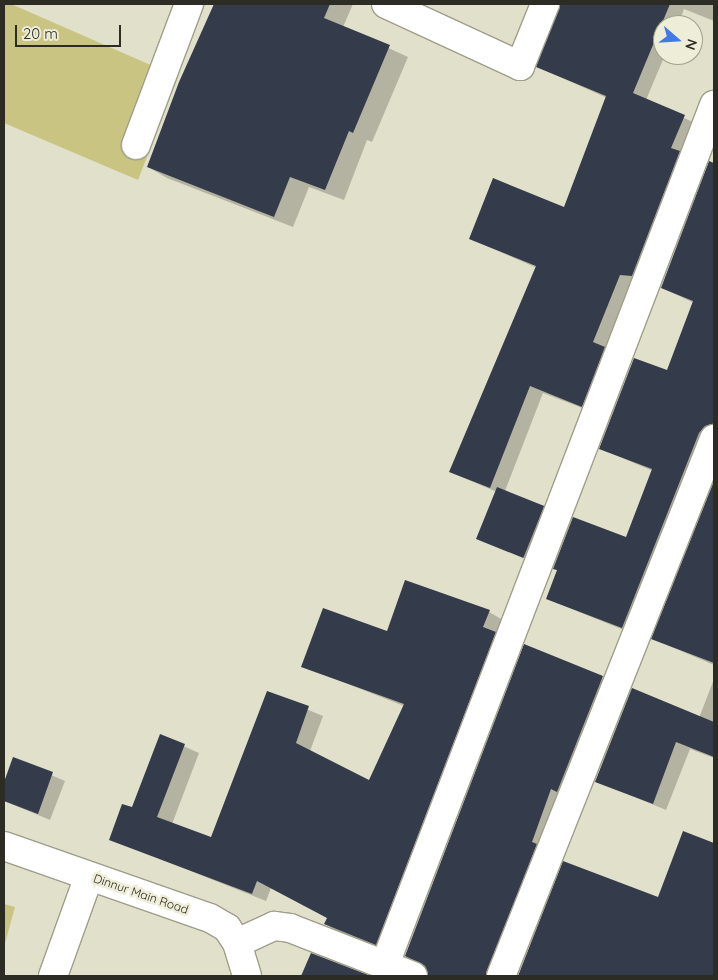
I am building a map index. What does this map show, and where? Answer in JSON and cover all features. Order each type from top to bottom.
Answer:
[{"type":"street","points":[[136,145],[189,4]]},
{"type":"street","points":[[386,4],[520,66],[546,4]]},
{"type":"street","points":[[385,964],[714,105]]},
{"type":"street","points":[[501,976],[714,439]]},
{"type":"street","name":"Dinnur Main Road","points":[[4,846],[210,918],[227,928],[237,943],[246,976]]},
{"type":"street","points":[[53,976],[89,876]]},
{"type":"street","points":[[237,943],[274,926],[290,928],[413,976]]},
{"type":"shaded area","points":[[4,4],[11,4],[178,77],[138,180],[4,123]]},
{"type":"shaded area","points":[[4,904],[15,907],[4,947]]},
{"type":"building","points":[[214,4],[330,4],[324,18],[390,45],[353,133],[349,131],[325,190],[290,177],[274,217],[147,167],[179,82]]},
{"type":"building","points":[[560,4],[670,4],[665,15],[653,15],[653,45],[633,93],[685,115],[671,148],[680,151],[632,276],[620,275],[593,342],[605,347],[582,407],[530,386],[490,488],[449,472],[536,266],[469,239],[493,178],[564,207],[606,96],[536,67]]},
{"type":"building","points":[[709,161],[714,163],[714,424],[705,426],[699,433],[622,628],[546,599],[557,570],[553,569],[573,517],[626,537],[652,469],[599,449],[634,358],[667,370],[693,301],[661,288]]},
{"type":"building","points":[[714,481],[714,663],[651,639]]},
{"type":"building","points":[[497,487],[544,506],[523,558],[476,539]]},
{"type":"building","points":[[405,580],[490,610],[483,627],[496,632],[376,945],[324,924],[327,918],[257,881],[252,894],[109,840],[122,804],[132,807],[160,734],[185,744],[157,817],[211,837],[267,691],[309,706],[296,743],[369,780],[404,704],[301,667],[323,608],[387,631]]},
{"type":"building","points":[[524,644],[603,676],[557,792],[551,789],[532,842],[537,844],[486,976],[428,976],[425,966],[405,956]]},
{"type":"building","points":[[632,688],[714,722],[714,757],[676,742],[653,804],[595,782]]},
{"type":"building","points":[[13,757],[53,772],[38,814],[4,801],[4,782]]},
{"type":"building","points":[[683,831],[714,843],[714,976],[518,976],[563,861],[658,897]]},
{"type":"building","points":[[311,953],[371,976],[301,976]]}]
